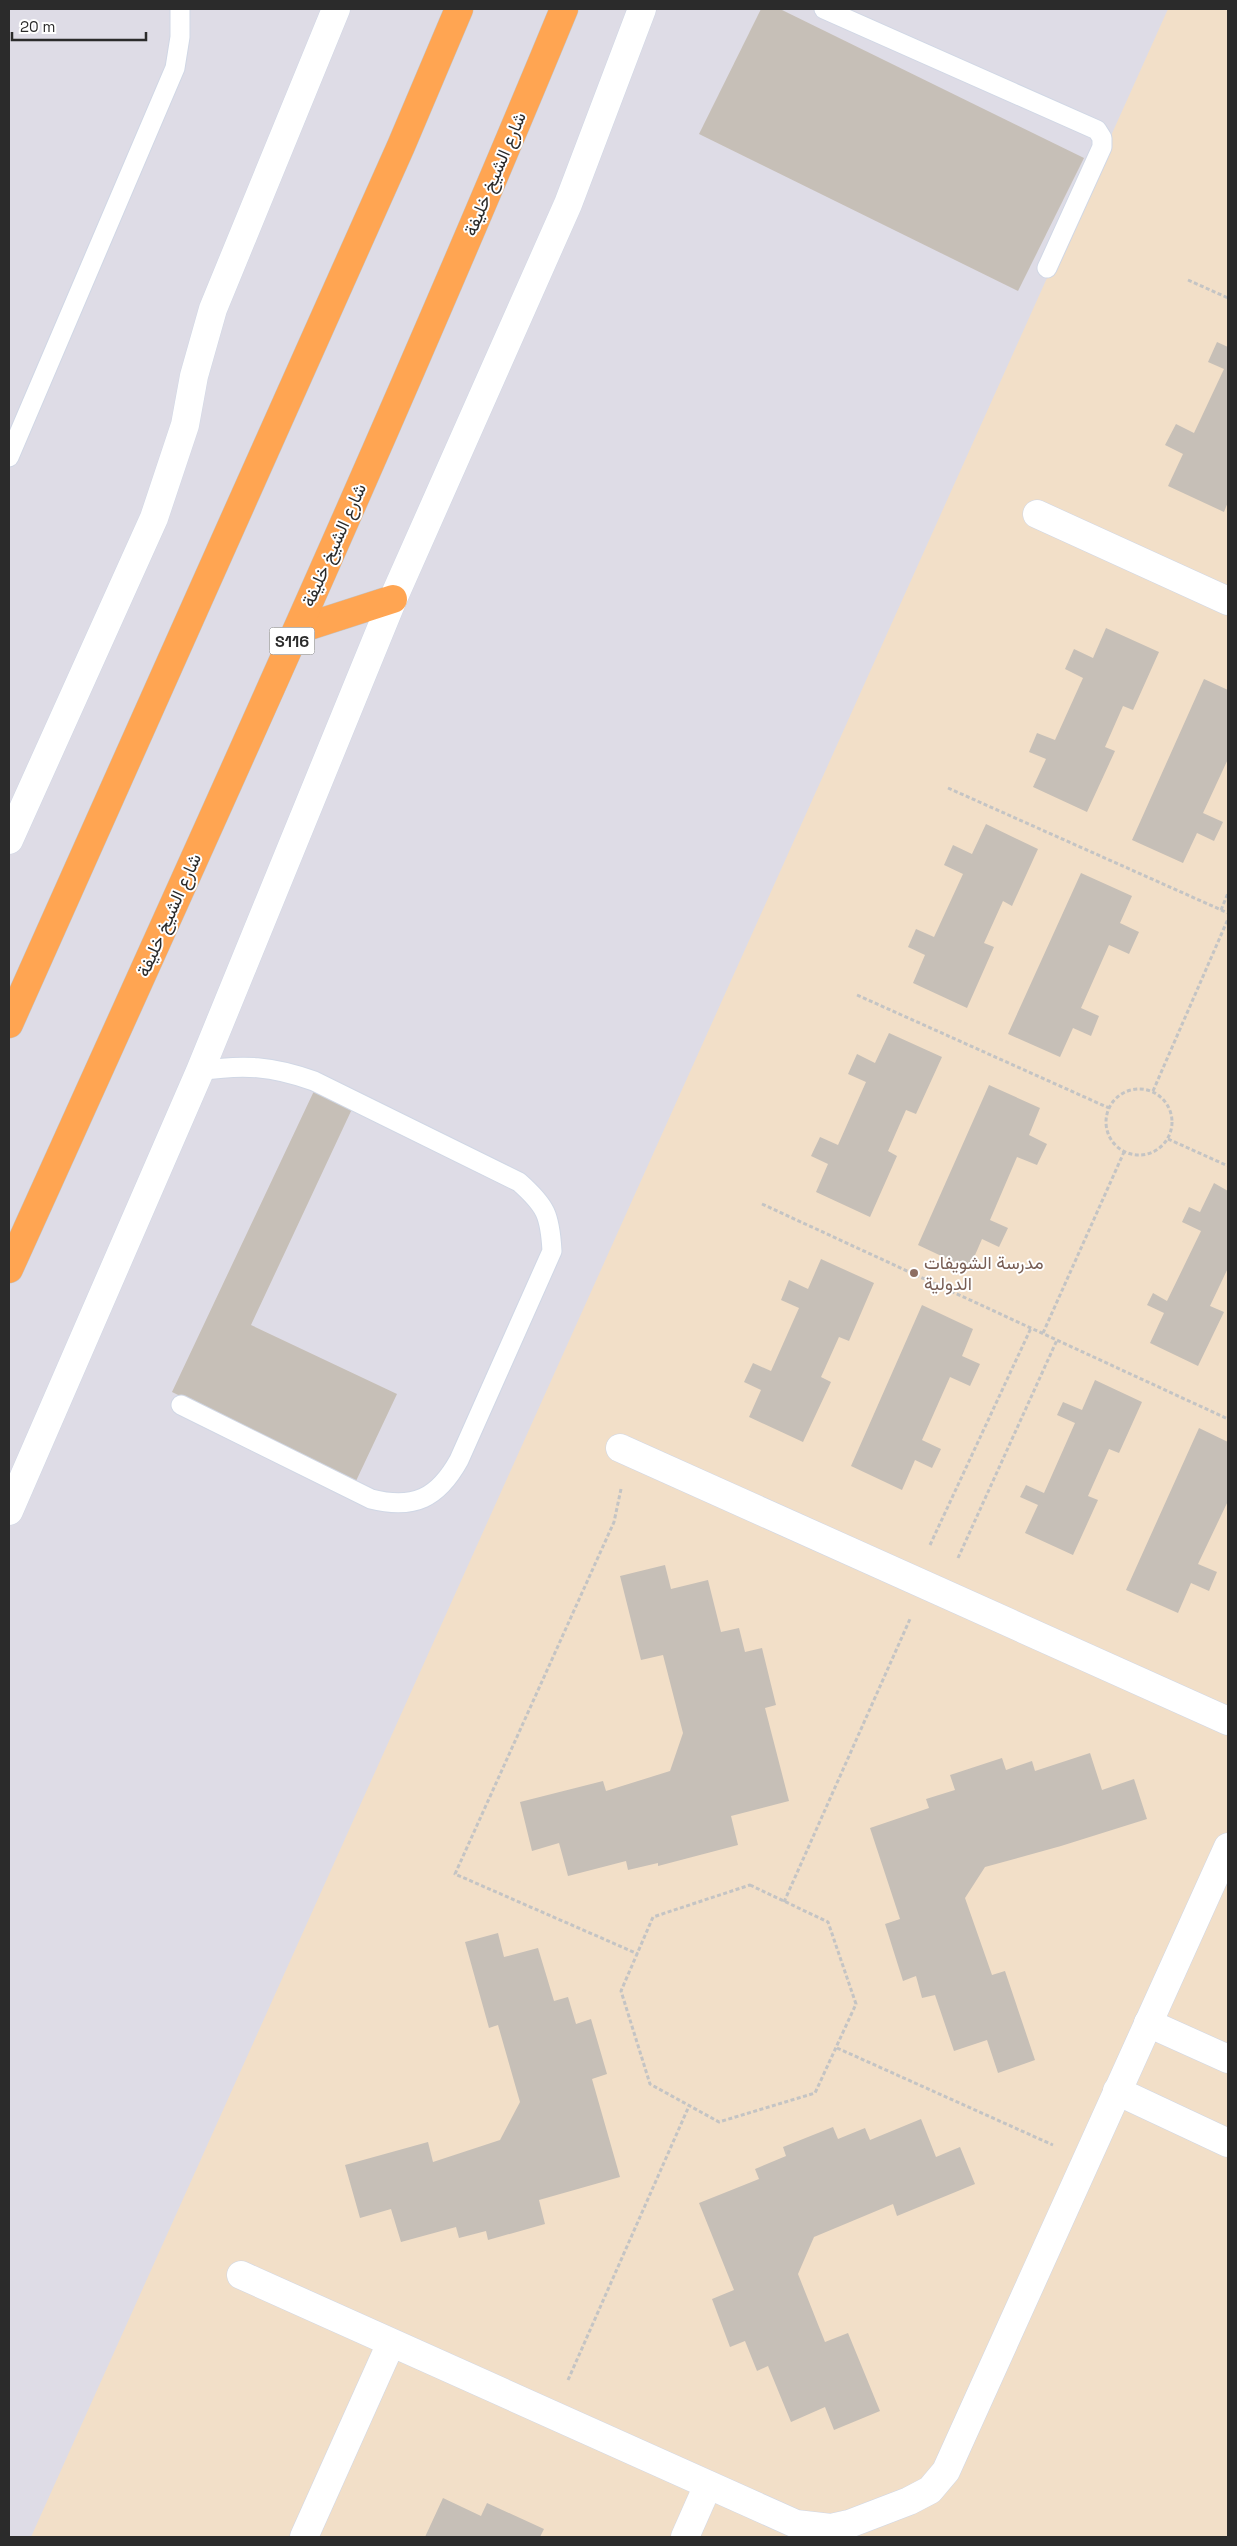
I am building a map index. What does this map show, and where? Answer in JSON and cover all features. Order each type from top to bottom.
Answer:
[{"type":"highway","points":[[9,1024],[401,146],[459,9]]},
{"type":"highway","name":"شارع الشيخ خليفة","points":[[9,1269],[297,630],[448,287],[564,9]]},
{"type":"highway","points":[[297,630],[393,599]]},
{"type":"street","points":[[9,840],[154,518],[185,424],[194,376],[213,309],[336,9]]},
{"type":"street","points":[[9,1511],[200,1071],[393,599],[568,204],[642,9]]},
{"type":"street","points":[[1037,514],[1228,601]]},
{"type":"street","points":[[620,1448],[1228,1721]]},
{"type":"street","points":[[241,2275],[796,2524],[813,2528],[831,2528],[849,2524],[909,2501],[930,2490],[946,2471],[1228,1847]]},
{"type":"street","points":[[1148,2023],[1228,2059]]},
{"type":"street","points":[[1117,2092],[1228,2143]]},
{"type":"street","points":[[304,2537],[391,2342]]},
{"type":"street","points":[[685,2537],[708,2485]]},
{"type":"lane","points":[[9,457],[175,68],[180,37],[180,9]]},
{"type":"lane","points":[[824,9],[1097,130],[1102,138],[1102,147],[1047,268]]},
{"type":"lane","points":[[181,1405],[371,1499],[392,1504],[420,1499],[433,1494],[452,1472],[552,1250],[551,1224],[539,1199],[519,1182],[314,1081],[286,1071],[258,1066],[228,1066],[200,1071]]},
{"type":"path","points":[[1188,280],[1228,298]]},
{"type":"path","points":[[948,788],[1228,913]]},
{"type":"path","points":[[1221,910],[1228,893]]},
{"type":"path","points":[[1153,1091],[1228,919]]},
{"type":"path","points":[[857,995],[1108,1108]]},
{"type":"path","points":[[1136,1088],[1153,1091],[1167,1103],[1173,1121],[1168,1140],[1156,1151],[1140,1156],[1124,1152],[1111,1141],[1106,1124],[1108,1108],[1120,1094],[1136,1088]]},
{"type":"path","points":[[1168,1140],[1228,1166]]},
{"type":"path","points":[[1043,1333],[1124,1152]]},
{"type":"path","points":[[762,1204],[1228,1419]]},
{"type":"path","points":[[784,1902],[927,1587],[1031,1328]]},
{"type":"path","points":[[927,1587],[1057,1340]]},
{"type":"path","points":[[620,1448],[622,1482],[614,1522],[455,1874],[638,1954]]},
{"type":"path","points":[[750,1885],[784,1902],[828,1922],[856,2004],[815,2093],[719,2122],[650,2084],[621,1991],[653,1916],[750,1885]]},
{"type":"path","points":[[837,2048],[1086,2159]]},
{"type":"path","points":[[553,2415],[689,2106]]},
{"type":"shaded area","points":[[9,9],[1228,9],[1228,2537],[9,2537]]},
{"type":"shaded area","name":"مدرسة الشويفات الدولية","points":[[1168,9],[1228,9],[1228,2537],[31,2537]]},
{"type":"building","points":[[761,9],[780,9],[1084,158],[1018,291],[699,134]]},
{"type":"building","points":[[1217,342],[1228,347],[1228,502],[1224,512],[1168,486],[1183,454],[1165,445],[1176,424],[1194,433],[1224,369],[1208,362]]},
{"type":"building","points":[[1106,628],[1159,652],[1133,710],[1123,706],[1105,747],[1115,751],[1087,812],[1033,787],[1046,759],[1029,752],[1037,733],[1055,740],[1083,678],[1065,669],[1074,649],[1093,658]]},
{"type":"building","points":[[1204,679],[1228,690],[1228,759],[1203,813],[1223,822],[1214,841],[1197,833],[1183,863],[1132,840]]},
{"type":"building","points":[[986,824],[1038,849],[1012,906],[1003,901],[984,943],[994,947],[967,1008],[913,983],[925,955],[908,947],[916,929],[934,937],[963,874],[944,865],[953,845],[972,854]]},
{"type":"building","points":[[1081,873],[1132,896],[1120,923],[1139,932],[1129,954],[1109,945],[1081,1008],[1099,1016],[1091,1036],[1073,1028],[1060,1057],[1008,1034]]},
{"type":"building","points":[[889,1033],[942,1057],[916,1114],[906,1110],[888,1151],[897,1156],[870,1217],[816,1192],[828,1164],[811,1156],[820,1137],[838,1145],[866,1082],[848,1074],[857,1054],[875,1063]]},
{"type":"building","points":[[989,1085],[1040,1108],[1029,1135],[1047,1144],[1037,1165],[1017,1157],[990,1220],[1008,1228],[999,1247],[982,1239],[969,1269],[918,1245]]},
{"type":"building","points":[[314,1091],[352,1109],[251,1325],[397,1394],[356,1481],[172,1392]]},
{"type":"building","points":[[1214,1183],[1228,1191],[1228,1268],[1210,1306],[1224,1312],[1198,1366],[1150,1343],[1164,1313],[1147,1305],[1153,1293],[1167,1301],[1201,1231],[1182,1222],[1189,1207],[1200,1212]]},
{"type":"building","points":[[821,1259],[874,1283],[849,1341],[839,1337],[821,1377],[831,1382],[803,1442],[749,1417],[761,1390],[744,1382],[753,1363],[771,1371],[799,1308],[781,1300],[789,1280],[808,1289]]},
{"type":"building","points":[[922,1305],[973,1329],[962,1356],[980,1364],[970,1386],[950,1377],[922,1440],[941,1449],[932,1468],[915,1460],[902,1490],[851,1466]]},
{"type":"building","points":[[1095,1380],[1142,1402],[1119,1453],[1109,1449],[1088,1496],[1098,1500],[1073,1555],[1025,1533],[1038,1505],[1020,1497],[1026,1485],[1044,1493],[1075,1423],[1057,1415],[1063,1402],[1082,1410]]},
{"type":"building","points":[[1199,1428],[1228,1442],[1228,1501],[1198,1564],[1217,1572],[1209,1591],[1191,1583],[1178,1613],[1126,1590]]},
{"type":"building","points":[[665,1565],[671,1589],[708,1580],[721,1632],[739,1628],[745,1652],[762,1648],[776,1705],[765,1708],[789,1801],[731,1816],[738,1845],[658,1866],[658,1863],[628,1870],[626,1861],[568,1876],[559,1843],[532,1851],[520,1802],[603,1781],[606,1791],[670,1771],[683,1733],[663,1655],[641,1660],[620,1576]]},
{"type":"building","points":[[1090,1753],[1102,1790],[1134,1779],[1147,1819],[985,1867],[965,1898],[992,1975],[1005,1971],[1035,2060],[998,2073],[987,2040],[954,2051],[935,1995],[922,1998],[916,1976],[903,1981],[885,1924],[900,1919],[870,1828],[929,1808],[926,1799],[955,1790],[950,1775],[1002,1758],[1006,1770],[1032,1761],[1035,1771]]},
{"type":"building","points":[[498,1933],[504,1957],[538,1948],[554,2001],[568,1997],[576,2024],[591,2019],[607,2074],[592,2079],[620,2177],[539,2200],[545,2224],[488,2240],[486,2231],[459,2238],[456,2227],[401,2242],[391,2209],[360,2218],[345,2165],[428,2142],[433,2162],[500,2140],[520,2102],[498,2025],[489,2028],[465,1942]]},
{"type":"building","points":[[921,2119],[936,2157],[960,2147],[975,2184],[897,2216],[893,2204],[814,2237],[798,2274],[825,2342],[848,2333],[880,2411],[834,2430],[825,2407],[791,2422],[768,2366],[757,2371],[745,2341],[730,2347],[712,2299],[734,2290],[699,2203],[759,2179],[755,2169],[786,2156],[783,2147],[833,2127],[838,2139],[865,2128],[870,2140]]},
{"type":"building","points":[[443,2498],[481,2516],[487,2503],[544,2529],[540,2537],[425,2537]]},
{"type":"place","name":"مدرسة الشويفات الدولية","points":[[914,1273]]}]
